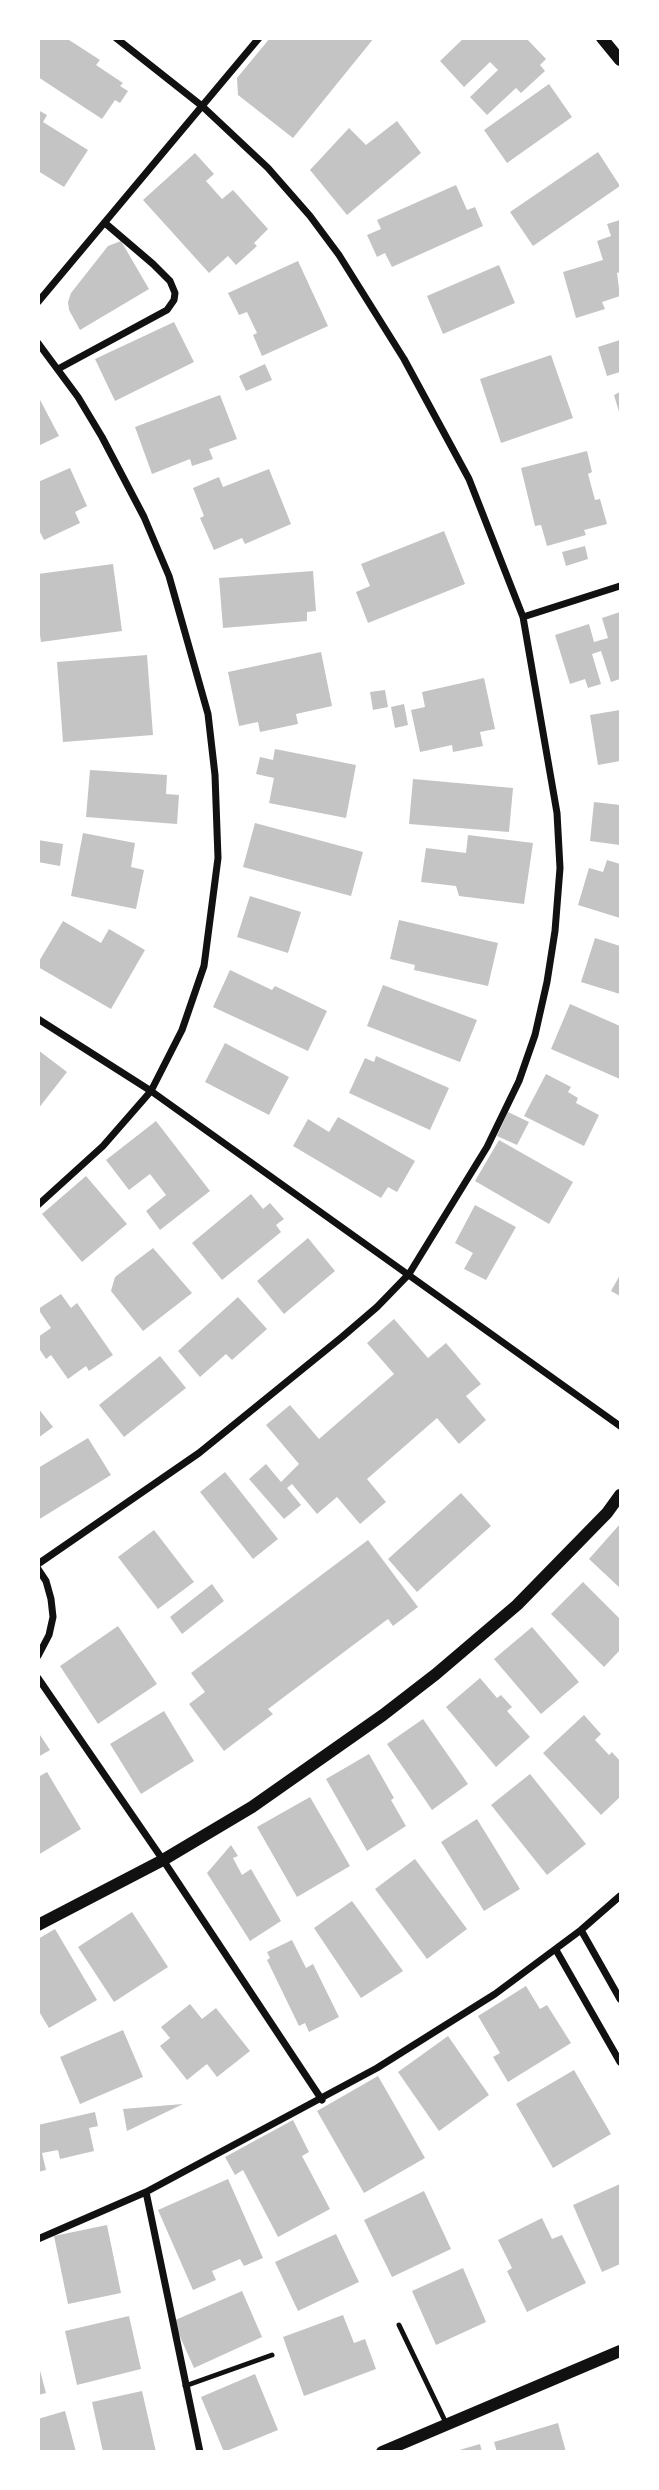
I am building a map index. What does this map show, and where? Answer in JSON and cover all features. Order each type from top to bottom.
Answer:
[{"type":"street","points":[[38,1656],[49,1635],[53,1617],[46,1581],[38,1567],[199,1453],[342,1337],[377,1307],[409,1274],[487,1147],[519,1081],[535,1035],[547,982],[555,931],[560,868],[557,813],[523,617],[469,479],[404,359],[339,255],[310,216],[268,168],[202,106],[116,38]]},
{"type":"street","points":[[38,302],[259,38]]},
{"type":"street","points":[[602,38],[621,60]]},
{"type":"street","points":[[58,369],[167,310],[174,300],[175,293],[170,281],[105,222]]},
{"type":"street","points":[[38,343],[102,438],[144,517],[169,576],[208,714],[215,775],[218,858],[204,966],[183,1030],[151,1091],[103,1146],[38,1205]]},
{"type":"street","points":[[523,617],[621,586]]},
{"type":"street","points":[[38,1020],[151,1091],[621,1426]]},
{"type":"street","points":[[38,1925],[163,1860],[252,1807],[343,1744],[436,1674],[517,1605],[607,1513],[621,1495]]},
{"type":"street","points":[[38,1678],[322,2100]]},
{"type":"street","points":[[38,2239],[146,2192],[322,2100],[377,2068],[495,1994],[556,1950],[621,1896]]},
{"type":"street","points":[[581,1930],[621,1999]]},
{"type":"street","points":[[556,1950],[621,2062]]},
{"type":"street","points":[[146,2192],[200,2452]]},
{"type":"street","points":[[382,2452],[621,2351]]},
{"type":"lane","points":[[398,2325],[446,2424]]},
{"type":"lane","points":[[185,2386],[272,2355]]},
{"type":"building","points":[[38,38],[66,38],[100,60],[96,65],[123,83],[120,86],[128,91],[120,103],[115,100],[102,119],[38,77]]},
{"type":"building","points":[[270,38],[374,38],[293,138],[238,95],[237,78]]},
{"type":"building","points":[[464,38],[526,38],[546,59],[540,65],[545,71],[521,93],[516,88],[487,115],[470,97],[498,70],[490,62],[464,87],[440,61]]},
{"type":"building","points":[[549,84],[572,117],[507,163],[484,130]]},
{"type":"building","points":[[38,110],[47,115],[43,122],[88,150],[64,187],[38,171]]},
{"type":"building","points":[[397,121],[421,153],[347,215],[310,170],[349,128],[366,145]]},
{"type":"building","points":[[598,152],[620,186],[533,246],[510,212]]},
{"type":"building","points":[[195,153],[214,174],[206,181],[222,199],[233,190],[268,229],[254,243],[257,246],[236,265],[228,256],[209,273],[143,200]]},
{"type":"building","points":[[456,185],[467,210],[475,207],[483,226],[392,267],[385,253],[377,257],[367,235],[381,229],[377,220]]},
{"type":"building","points":[[620,220],[620,272],[617,273],[620,296],[602,302],[605,309],[576,318],[563,272],[603,260],[597,241],[611,236],[607,224]]},
{"type":"building","points":[[121,241],[149,289],[80,330],[69,310],[71,293],[108,246]]},
{"type":"building","points":[[298,261],[328,326],[262,356],[253,335],[257,333],[247,312],[239,315],[228,293]]},
{"type":"building","points":[[499,265],[515,303],[443,334],[427,296]]},
{"type":"building","points":[[174,322],[194,362],[115,401],[95,359]]},
{"type":"building","points":[[620,340],[620,372],[607,376],[598,347]]},
{"type":"building","points":[[551,355],[573,418],[501,443],[480,379]]},
{"type":"building","points":[[265,364],[272,380],[246,391],[239,376]]},
{"type":"building","points":[[620,392],[620,415],[614,395]]},
{"type":"building","points":[[220,395],[237,439],[209,449],[213,459],[192,466],[190,459],[152,474],[135,427]]},
{"type":"building","points":[[38,396],[59,436],[38,446]]},
{"type":"building","points":[[587,451],[592,472],[588,474],[595,500],[600,499],[607,524],[584,530],[586,535],[547,546],[541,525],[535,526],[521,468]]},
{"type":"building","points":[[70,468],[87,506],[75,512],[80,523],[44,540],[38,528],[38,482]]},
{"type":"building","points":[[269,469],[291,524],[245,544],[242,538],[214,550],[200,518],[204,516],[193,488],[219,477],[223,487]]},
{"type":"building","points":[[444,531],[465,584],[368,623],[356,592],[370,586],[361,564]]},
{"type":"building","points":[[585,546],[588,559],[566,566],[562,552]]},
{"type":"building","points":[[113,564],[122,631],[41,642],[38,574]]},
{"type":"building","points":[[313,571],[316,611],[307,612],[307,621],[223,628],[219,578]]},
{"type":"building","points":[[620,612],[620,679],[611,682],[601,651],[592,654],[601,684],[588,688],[585,679],[570,684],[555,635],[589,624],[594,642],[608,638],[602,618]]},
{"type":"building","points":[[321,652],[332,706],[296,714],[298,724],[260,732],[258,722],[239,726],[228,672]]},
{"type":"building","points":[[147,655],[153,735],[63,742],[57,662]]},
{"type":"building","points":[[484,678],[495,729],[480,732],[483,746],[453,752],[452,745],[420,752],[411,710],[425,707],[422,692]]},
{"type":"building","points":[[385,690],[388,707],[373,710],[370,692]]},
{"type":"building","points":[[404,704],[408,725],[395,728],[391,707]]},
{"type":"building","points":[[620,710],[620,761],[598,765],[590,715]]},
{"type":"building","points":[[275,749],[356,765],[346,818],[269,803],[274,778],[256,774],[260,757],[273,760]]},
{"type":"building","points":[[90,770],[167,775],[166,794],[179,795],[177,824],[86,817]]},
{"type":"building","points":[[413,779],[513,788],[509,832],[409,824]]},
{"type":"building","points":[[594,802],[620,805],[620,845],[590,841]]},
{"type":"building","points":[[255,823],[363,852],[351,896],[243,867]]},
{"type":"building","points":[[83,833],[135,843],[131,867],[144,870],[136,909],[71,896]]},
{"type":"building","points":[[468,835],[533,843],[524,904],[459,896],[456,886],[421,882],[426,848],[466,853]]},
{"type":"building","points":[[38,840],[63,844],[60,866],[38,862]]},
{"type":"building","points":[[607,860],[620,864],[620,918],[578,905],[589,868],[603,872]]},
{"type":"building","points":[[250,896],[301,912],[288,953],[237,937]]},
{"type":"building","points":[[399,920],[498,943],[488,986],[414,970],[415,965],[390,959]]},
{"type":"building","points":[[63,921],[101,943],[109,929],[145,950],[111,1009],[38,967]]},
{"type":"building","points":[[595,938],[620,946],[620,994],[581,982]]},
{"type":"building","points":[[230,970],[272,990],[275,986],[327,1011],[308,1051],[213,1007]]},
{"type":"building","points":[[383,985],[477,1020],[460,1062],[367,1026]]},
{"type":"building","points":[[570,1004],[620,1026],[620,1079],[551,1049]]},
{"type":"building","points":[[225,1043],[289,1077],[269,1115],[205,1082]]},
{"type":"building","points":[[38,1050],[67,1072],[38,1109]]},
{"type":"building","points":[[376,1056],[449,1088],[430,1130],[349,1093],[365,1058],[374,1062]]},
{"type":"building","points":[[546,1074],[571,1087],[568,1092],[578,1098],[576,1103],[599,1115],[584,1146],[524,1116]]},
{"type":"building","points":[[508,1112],[529,1122],[517,1145],[497,1136]]},
{"type":"building","points":[[338,1117],[415,1161],[397,1192],[388,1187],[381,1198],[293,1146],[308,1119],[329,1132]]},
{"type":"building","points":[[156,1121],[210,1191],[160,1230],[146,1211],[166,1195],[150,1174],[129,1190],[106,1160]]},
{"type":"building","points":[[499,1140],[573,1182],[549,1224],[475,1181]]},
{"type":"building","points":[[86,1176],[127,1224],[82,1262],[42,1214]]},
{"type":"building","points":[[251,1194],[263,1209],[270,1203],[284,1219],[276,1225],[281,1232],[222,1280],[192,1243]]},
{"type":"building","points":[[475,1205],[516,1227],[486,1280],[464,1269],[473,1253],[455,1243]]},
{"type":"building","points":[[308,1238],[335,1271],[284,1314],[257,1281]]},
{"type":"building","points":[[153,1248],[192,1293],[143,1331],[111,1291],[115,1277]]},
{"type":"building","points":[[620,1275],[620,1296],[611,1291]]},
{"type":"building","points":[[61,1294],[71,1308],[77,1303],[113,1355],[89,1371],[86,1366],[68,1379],[51,1355],[46,1359],[38,1347],[38,1337],[51,1328],[38,1309]]},
{"type":"building","points":[[238,1297],[267,1329],[232,1360],[226,1354],[200,1377],[178,1351]]},
{"type":"building","points":[[394,1319],[428,1358],[446,1343],[481,1384],[466,1396],[486,1420],[459,1444],[437,1418],[367,1479],[386,1502],[360,1524],[337,1497],[317,1514],[292,1484],[287,1488],[301,1505],[284,1519],[249,1479],[266,1464],[281,1482],[299,1464],[266,1425],[290,1405],[319,1439],[394,1374],[367,1343]]},
{"type":"building","points":[[160,1356],[186,1388],[124,1437],[99,1405]]},
{"type":"building","points":[[38,1408],[53,1427],[38,1438]]},
{"type":"building","points":[[88,1438],[111,1475],[38,1520],[38,1468]]},
{"type":"building","points":[[225,1472],[278,1539],[253,1559],[200,1492]]},
{"type":"building","points":[[461,1493],[491,1526],[417,1592],[388,1559]]},
{"type":"building","points":[[620,1524],[620,1588],[589,1559]]},
{"type":"building","points":[[154,1530],[194,1582],[158,1609],[118,1557]]},
{"type":"building","points":[[368,1540],[418,1607],[393,1626],[388,1619],[268,1709],[273,1714],[224,1751],[189,1704],[205,1692],[191,1673]]},
{"type":"building","points":[[583,1582],[620,1619],[620,1650],[604,1667],[551,1614]]},
{"type":"building","points":[[212,1584],[224,1601],[182,1634],[170,1617]]},
{"type":"building","points":[[118,1626],[157,1684],[98,1724],[60,1666]]},
{"type":"building","points":[[532,1627],[579,1682],[541,1714],[494,1659]]},
{"type":"building","points":[[480,1678],[497,1698],[501,1695],[512,1707],[507,1711],[530,1737],[496,1767],[446,1707]]},
{"type":"building","points":[[164,1711],[194,1761],[141,1794],[110,1744]]},
{"type":"building","points":[[584,1715],[601,1734],[595,1740],[609,1755],[612,1752],[620,1761],[620,1797],[601,1815],[543,1753]]},
{"type":"building","points":[[423,1719],[468,1784],[432,1810],[387,1744]]},
{"type":"building","points":[[38,1732],[50,1750],[38,1757]]},
{"type":"building","points":[[369,1754],[394,1798],[391,1800],[406,1826],[367,1851],[326,1779]]},
{"type":"building","points":[[47,1772],[81,1829],[38,1855],[38,1777]]},
{"type":"building","points":[[530,1774],[586,1844],[547,1875],[491,1805]]},
{"type":"building","points":[[310,1797],[350,1866],[297,1897],[257,1827]]},
{"type":"building","points":[[477,1819],[520,1889],[484,1911],[441,1842]]},
{"type":"building","points":[[231,1845],[238,1856],[233,1858],[242,1875],[251,1869],[281,1921],[250,1941],[207,1873]]},
{"type":"building","points":[[415,1859],[467,1929],[427,1959],[375,1889]]},
{"type":"building","points":[[352,1901],[403,1971],[361,1998],[314,1928]]},
{"type":"building","points":[[132,1912],[168,1967],[114,2002],[78,1947]]},
{"type":"building","points":[[55,1929],[97,2000],[49,2028],[38,2010],[38,1939]]},
{"type":"building","points":[[292,1940],[306,1968],[313,1964],[339,2017],[309,2032],[305,2023],[299,2026],[267,1960],[270,1958],[267,1952]]},
{"type":"building","points":[[526,1986],[540,2009],[547,2005],[571,2043],[508,2082],[493,2057],[500,2053],[478,2016]]},
{"type":"building","points":[[190,2004],[202,2019],[216,2008],[250,2051],[217,2077],[207,2064],[187,2080],[160,2046],[170,2038],[161,2027]]},
{"type":"building","points":[[123,2030],[143,2077],[80,2104],[60,2057]]},
{"type":"building","points":[[448,2036],[489,2095],[439,2131],[398,2072]]},
{"type":"building","points":[[574,2070],[611,2134],[553,2168],[516,2104]]},
{"type":"building","points":[[378,2076],[425,2158],[364,2193],[317,2111]]},
{"type":"building","points":[[183,2104],[127,2131],[123,2109]]},
{"type":"building","points":[[95,2112],[98,2126],[89,2128],[94,2151],[60,2159],[58,2150],[42,2153],[46,2170],[38,2172],[38,2125]]},
{"type":"building","points":[[293,2120],[309,2152],[302,2156],[330,2209],[278,2237],[243,2170],[235,2175],[225,2157]]},
{"type":"building","points":[[228,2179],[263,2258],[244,2266],[240,2259],[212,2271],[216,2280],[193,2290],[158,2210]]},
{"type":"building","points":[[620,2184],[620,2264],[602,2272],[573,2205]]},
{"type":"building","points":[[424,2191],[451,2249],[392,2277],[364,2220]]},
{"type":"building","points":[[542,2218],[552,2239],[562,2235],[586,2283],[527,2312],[507,2271],[512,2268],[498,2240]]},
{"type":"building","points":[[107,2225],[121,2293],[68,2304],[54,2236]]},
{"type":"building","points":[[336,2234],[359,2282],[298,2311],[275,2262]]},
{"type":"building","points":[[463,2268],[486,2322],[436,2345],[412,2291]]},
{"type":"building","points":[[242,2291],[262,2337],[194,2368],[173,2321]]},
{"type":"building","points":[[343,2315],[354,2343],[365,2339],[376,2369],[304,2396],[283,2337]]},
{"type":"building","points":[[129,2316],[141,2369],[77,2385],[65,2331]]},
{"type":"building","points":[[38,2363],[46,2393],[38,2395]]},
{"type":"building","points":[[255,2374],[278,2430],[224,2452],[201,2397]]},
{"type":"building","points":[[142,2391],[156,2452],[103,2452],[92,2402]]},
{"type":"building","points":[[65,2411],[76,2452],[38,2452],[38,2419]]},
{"type":"building","points":[[558,2423],[566,2452],[497,2452],[494,2442]]},
{"type":"building","points":[[480,2444],[482,2452],[456,2452],[456,2451]]}]
